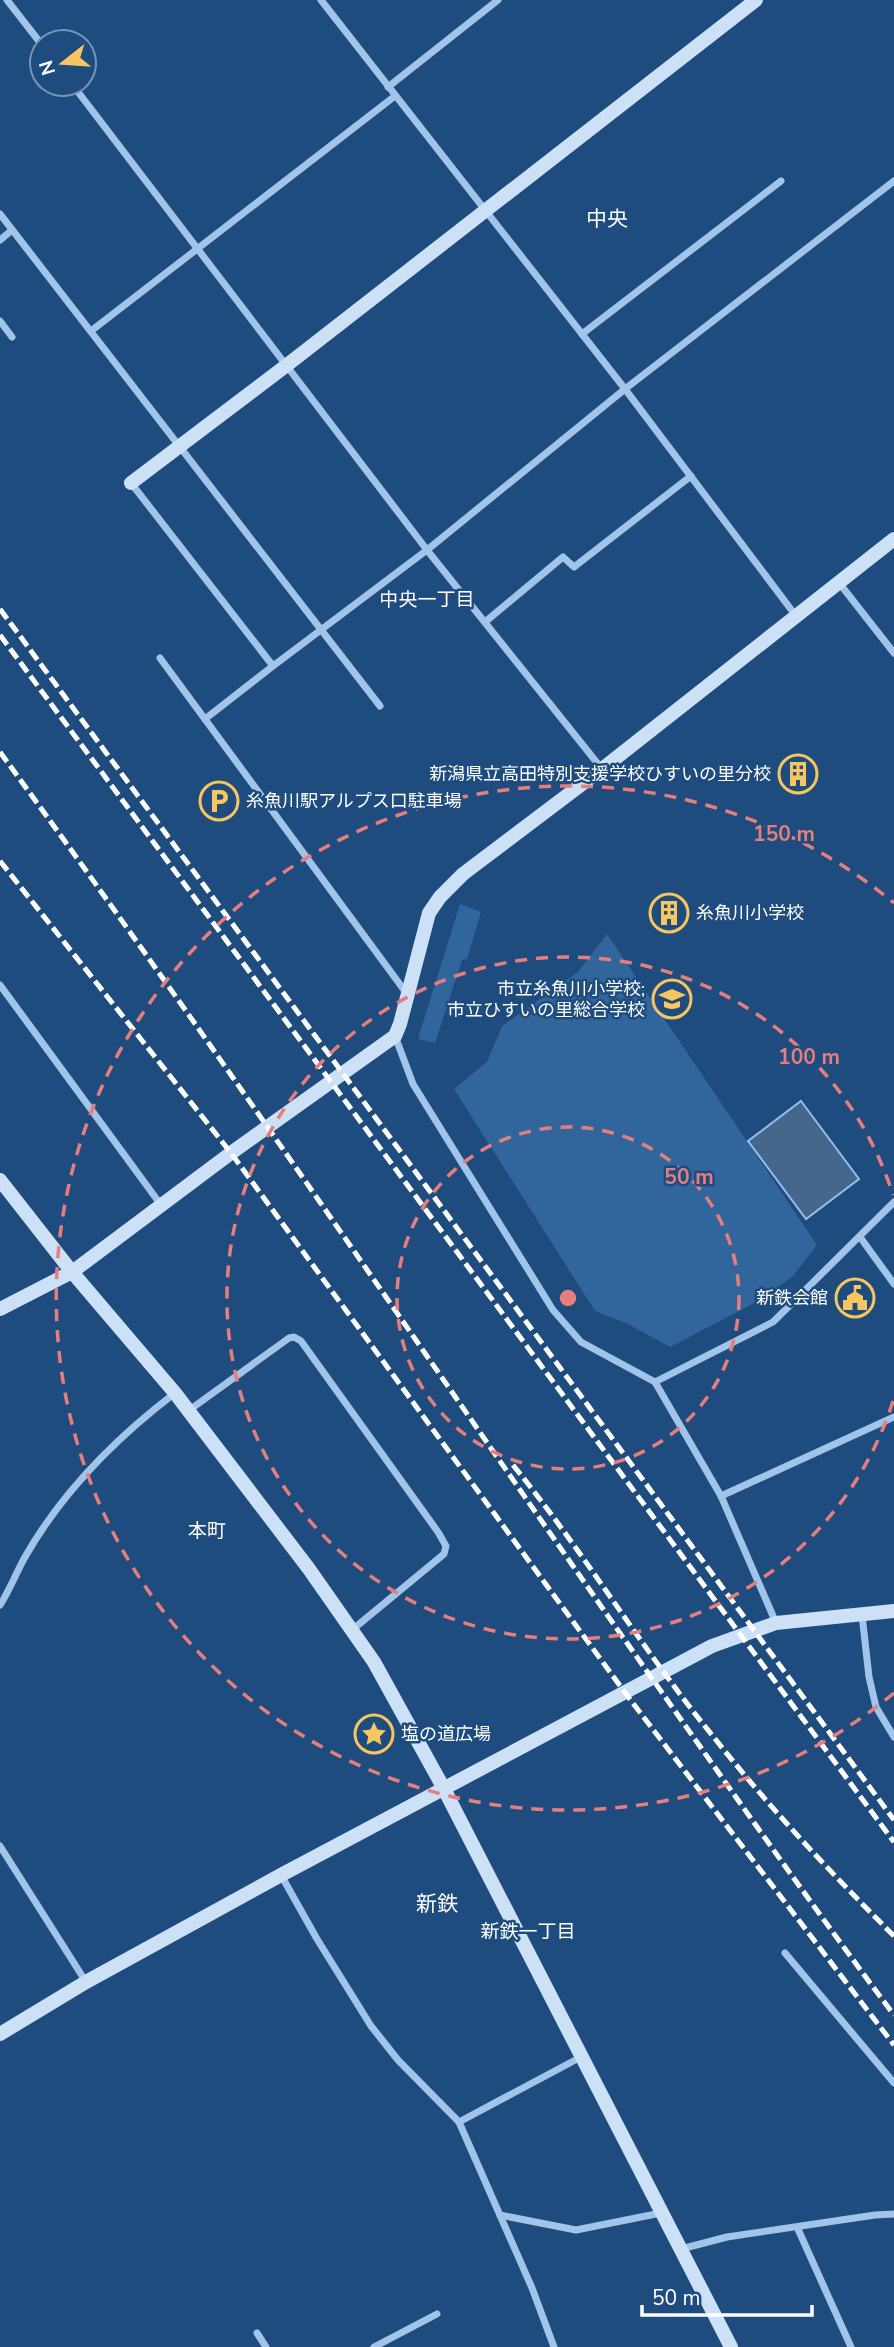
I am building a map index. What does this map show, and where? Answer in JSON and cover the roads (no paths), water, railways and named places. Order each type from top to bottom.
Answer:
[{"type":"street","points":[[8,0],[29,28]]},
{"type":"street","points":[[321,0],[625,389],[796,616]]},
{"type":"street","points":[[388,87],[498,0]]},
{"type":"street","points":[[273,666],[131,483],[756,0]]},
{"type":"street","points":[[91,331],[395,96]]},
{"type":"street","points":[[83,98],[426,550],[602,769]]},
{"type":"street","points":[[582,334],[781,181]]},
{"type":"street","points":[[205,719],[426,550],[625,389],[894,181]]},
{"type":"street","points":[[0,214],[380,706]]},
{"type":"street","points":[[0,240],[12,230]]},
{"type":"street","points":[[0,321],[12,337]]},
{"type":"street","points":[[485,622],[563,558],[574,567],[691,476]]},
{"type":"street","points":[[0,1309],[72,1272],[231,1153],[395,1036],[426,921],[440,897],[463,874],[602,769],[894,539]]},
{"type":"street","points":[[839,584],[894,653]]},
{"type":"street","points":[[160,658],[408,994]]},
{"type":"street","points":[[0,985],[161,1206]]},
{"type":"street","points":[[395,1036],[413,1084],[553,1310],[581,1342],[655,1382],[721,1496],[776,1623]]},
{"type":"street","points":[[0,1180],[72,1272],[188,1411],[309,1569],[374,1662],[443,1787],[731,2347]]},
{"type":"street","points":[[655,1382],[773,1322],[894,1202]]},
{"type":"street","points":[[860,1237],[894,1284]]},
{"type":"street","points":[[188,1411],[289,1338],[294,1337],[301,1341],[446,1546],[444,1554],[352,1630]]},
{"type":"street","points":[[0,1605],[25,1556],[59,1506],[94,1465],[150,1411],[174,1393]]},
{"type":"street","points":[[721,1496],[894,1418]]},
{"type":"street","points":[[0,2034],[86,1982],[281,1875],[443,1787],[653,1680],[712,1646],[776,1623],[894,1611]]},
{"type":"street","points":[[862,1615],[869,1677],[876,1707],[894,1737]]},
{"type":"street","points":[[0,1846],[86,1982]]},
{"type":"street","points":[[281,1875],[335,1971],[370,2026],[398,2060],[459,2122],[532,2288],[554,2347]]},
{"type":"street","points":[[785,1953],[894,2083]]},
{"type":"street","points":[[459,2122],[582,2057]]},
{"type":"street","points":[[500,2216],[576,2230],[662,2213]]},
{"type":"street","points":[[681,2249],[727,2237],[894,2214]]},
{"type":"street","points":[[797,2227],[851,2347]]},
{"type":"street","points":[[374,2347],[437,2314]]},
{"type":"street","points":[[257,2333],[266,2347]]},
{"type":"railway","points":[[0,609],[894,1820]]},
{"type":"railway","points":[[0,635],[894,1842]]},
{"type":"railway","points":[[0,752],[236,1082],[723,1779],[894,2015]]},
{"type":"railway","points":[[0,861],[231,1153],[626,1694],[894,2045]]},
{"type":"railway","points":[[513,1465],[686,1702],[733,1761],[800,1838],[894,1936]]},
{"type":"place","name":"新潟県立高田特別支援学校ひすいの里分校","points":[[798,774]]},
{"type":"place","name":"糸魚川駅アルプス口駐車場","points":[[219,801]]},
{"type":"place","name":"糸魚川小学校","points":[[669,913]]},
{"type":"place","name":"市立糸魚川小学校; 市立ひすいの里総合学校","points":[[672,999]]},
{"type":"place","name":"新鉄会館","points":[[855,1298]]},
{"type":"place","name":"塩の道広場","points":[[374,1734]]},
{"type":"district","name":"中央","points":[[607,219]]},
{"type":"district","name":"中央一丁目","points":[[427,599]]},
{"type":"district","name":"本町","points":[[207,1530]]},
{"type":"district","name":"新鉄","points":[[437,1904]]},
{"type":"district","name":"新鉄一丁目","points":[[528,1931]]}]
